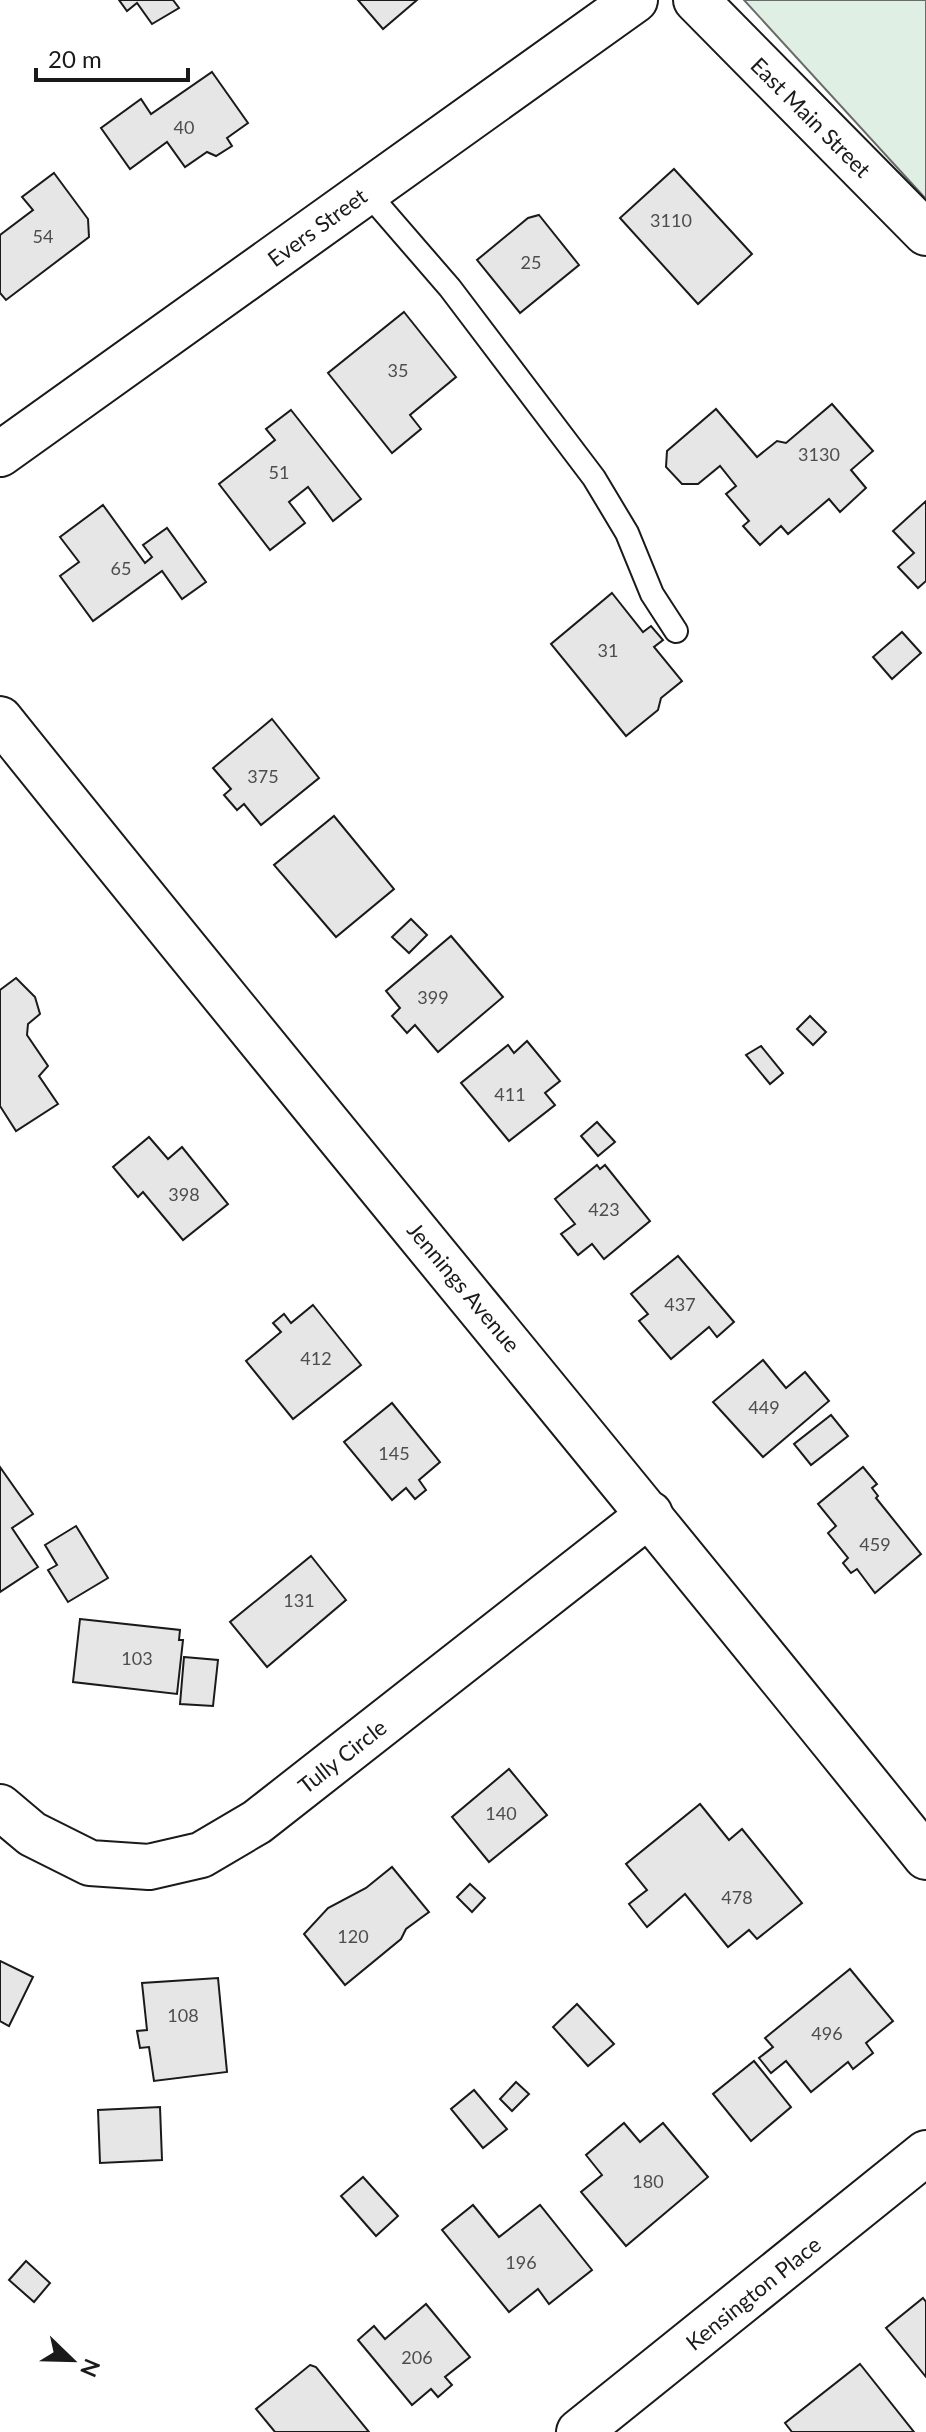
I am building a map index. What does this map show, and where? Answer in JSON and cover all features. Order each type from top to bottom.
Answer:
[{"type":"street","name":"Evers Street","points":[[0,454],[635,0]]},
{"type":"street","name":"East Main Street","points":[[696,0],[926,233]]},
{"type":"street","name":"Jennings Avenue","points":[[0,719],[650,1514],[926,1857]]},
{"type":"street","name":"Tully Circle","points":[[0,1807],[32,1834],[90,1863],[149,1867],[201,1855],[257,1822],[650,1514]]},
{"type":"street","name":"Kensington Place","points":[[579,2432],[926,2153]]},
{"type":"lane","points":[[366,191],[450,288],[594,478],[627,533],[652,594],[676,631]]},
{"type":"green space","points":[[744,0],[926,0],[926,199]]},
{"type":"building","points":[[119,0],[173,0],[179,8],[152,24],[137,3],[127,11]]},
{"type":"building","points":[[358,0],[417,0],[383,29]]},
{"type":"building","points":[[212,72],[248,123],[227,138],[232,146],[216,156],[207,152],[185,167],[167,142],[130,169],[101,128],[141,99],[151,114]]},
{"type":"building","points":[[674,169],[752,254],[698,304],[620,218]]},
{"type":"building","points":[[54,173],[88,219],[89,237],[6,300],[0,293],[0,235],[33,210],[22,197]]},
{"type":"building","points":[[539,215],[579,265],[520,313],[477,260],[528,218]]},
{"type":"building","points":[[404,312],[456,377],[410,415],[421,429],[392,453],[328,373]]},
{"type":"building","points":[[832,404],[873,451],[851,470],[866,488],[840,512],[829,499],[788,534],[781,526],[760,545],[743,526],[749,521],[726,494],[736,486],[720,466],[698,484],[682,484],[666,467],[667,451],[716,409],[757,457],[777,441],[786,443]]},
{"type":"building","points":[[291,410],[361,499],[333,521],[308,487],[289,502],[305,523],[270,550],[219,484],[275,440],[266,429]]},
{"type":"building","points":[[926,501],[926,581],[918,588],[898,567],[914,553],[893,531]]},
{"type":"building","points":[[103,505],[145,563],[152,557],[143,545],[167,528],[206,582],[182,599],[162,571],[93,621],[60,576],[79,562],[60,537]]},
{"type":"building","points":[[612,593],[643,632],[651,626],[663,640],[654,647],[682,681],[661,698],[658,710],[626,736],[551,644]]},
{"type":"building","points":[[902,632],[921,653],[892,679],[873,657]]},
{"type":"building","points":[[272,719],[319,778],[261,825],[244,804],[237,810],[224,795],[231,789],[213,768]]},
{"type":"building","points":[[334,816],[394,889],[336,937],[274,865]]},
{"type":"building","points":[[411,919],[427,935],[409,953],[392,937]]},
{"type":"building","points":[[451,936],[503,997],[438,1052],[415,1025],[407,1033],[392,1016],[400,1008],[386,991]]},
{"type":"building","points":[[16,978],[35,997],[40,1014],[28,1024],[27,1035],[48,1066],[39,1076],[58,1104],[16,1131],[0,1106],[0,990]]},
{"type":"building","points":[[810,1016],[826,1032],[813,1045],[797,1029]]},
{"type":"building","points":[[527,1041],[560,1081],[545,1093],[555,1105],[509,1141],[461,1083],[508,1045],[514,1053]]},
{"type":"building","points":[[761,1046],[783,1073],[770,1084],[746,1055]]},
{"type":"building","points":[[597,1122],[615,1142],[598,1156],[581,1136]]},
{"type":"building","points":[[149,1137],[168,1159],[182,1147],[228,1204],[183,1240],[143,1192],[138,1197],[113,1167]]},
{"type":"building","points":[[597,1165],[600,1169],[605,1165],[650,1221],[604,1259],[592,1244],[578,1255],[561,1234],[575,1224],[555,1199]]},
{"type":"building","points":[[678,1256],[734,1322],[717,1337],[709,1327],[671,1359],[639,1321],[648,1314],[631,1294]]},
{"type":"building","points":[[313,1305],[361,1365],[293,1419],[246,1361],[281,1332],[273,1323],[284,1314],[291,1323]]},
{"type":"building","points":[[763,1360],[786,1388],[805,1372],[829,1401],[763,1457],[713,1402]]},
{"type":"building","points":[[392,1403],[440,1462],[419,1480],[426,1490],[415,1499],[406,1488],[392,1500],[344,1442]]},
{"type":"building","points":[[831,1415],[848,1436],[811,1465],[794,1444]]},
{"type":"building","points":[[0,1467],[33,1514],[12,1528],[38,1567],[0,1592]]},
{"type":"building","points":[[863,1467],[877,1484],[872,1488],[878,1496],[876,1498],[921,1554],[875,1593],[857,1569],[851,1573],[843,1563],[848,1558],[828,1533],[836,1526],[818,1504]]},
{"type":"building","points":[[76,1526],[108,1578],[68,1602],[48,1570],[57,1565],[45,1545]]},
{"type":"building","points":[[311,1556],[346,1600],[267,1667],[230,1622]]},
{"type":"building","points":[[80,1619],[180,1630],[179,1640],[183,1640],[177,1694],[73,1682]]},
{"type":"building","points":[[184,1657],[218,1660],[213,1706],[180,1704]]},
{"type":"building","points":[[509,1769],[547,1815],[489,1862],[452,1817]]},
{"type":"building","points":[[700,1804],[729,1840],[742,1829],[802,1903],[757,1939],[749,1930],[728,1947],[685,1894],[647,1927],[629,1904],[647,1890],[626,1864]]},
{"type":"building","points":[[392,1867],[429,1912],[345,1985],[304,1934],[328,1908],[366,1888]]},
{"type":"building","points":[[470,1884],[485,1898],[472,1912],[457,1897]]},
{"type":"building","points":[[0,1961],[33,1977],[9,2026],[0,2021]]},
{"type":"building","points":[[850,1969],[893,2021],[866,2043],[873,2053],[853,2069],[848,2062],[811,2092],[786,2061],[771,2073],[759,2058],[773,2047],[765,2038]]},
{"type":"building","points":[[218,1978],[227,2072],[154,2081],[149,2047],[140,2048],[137,2031],[147,2030],[142,1983]]},
{"type":"building","points":[[577,2004],[614,2044],[588,2066],[553,2027]]},
{"type":"building","points":[[754,2061],[791,2107],[751,2141],[713,2094]]},
{"type":"building","points":[[516,2082],[529,2094],[512,2111],[500,2099]]},
{"type":"building","points":[[474,2090],[507,2129],[483,2148],[451,2109]]},
{"type":"building","points":[[160,2107],[162,2160],[100,2163],[98,2110]]},
{"type":"building","points":[[624,2123],[640,2142],[663,2123],[708,2177],[626,2246],[581,2192],[602,2175],[586,2155]]},
{"type":"building","points":[[363,2177],[398,2216],[376,2236],[341,2196]]},
{"type":"building","points":[[473,2205],[499,2237],[540,2205],[592,2270],[549,2304],[538,2289],[509,2312],[442,2230]]},
{"type":"building","points":[[26,2261],[50,2283],[34,2302],[9,2280]]},
{"type":"building","points":[[923,2298],[926,2302],[926,2377],[886,2328]]},
{"type":"building","points":[[426,2304],[470,2357],[445,2377],[452,2385],[438,2397],[431,2389],[412,2405],[358,2340],[374,2326],[385,2339]]},
{"type":"building","points":[[860,2364],[914,2432],[792,2432],[785,2423]]},
{"type":"building","points":[[310,2365],[316,2367],[369,2432],[275,2432],[256,2409]]}]
